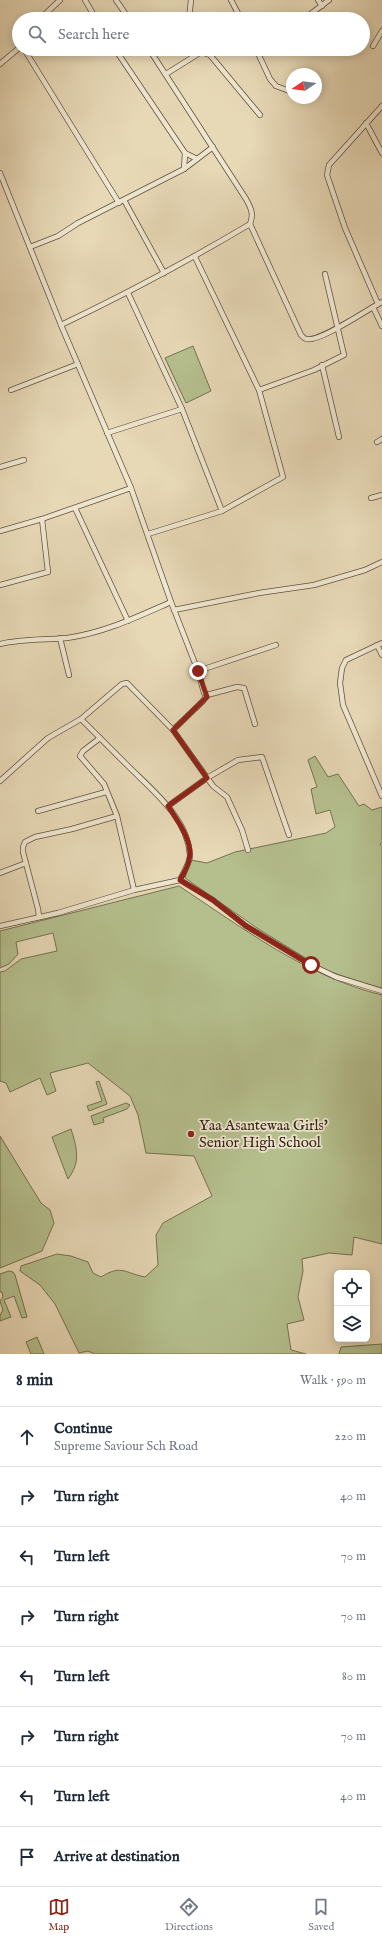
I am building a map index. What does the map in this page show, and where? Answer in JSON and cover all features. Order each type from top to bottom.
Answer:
[{"type":"street","points":[[47,12],[60,0]]},
{"type":"street","points":[[84,0],[92,12]]},
{"type":"street","points":[[116,0],[124,12]]},
{"type":"street","points":[[190,12],[191,0]]},
{"type":"street","points":[[231,0],[237,12]]},
{"type":"street","points":[[318,0],[322,6]]},
{"type":"street","points":[[314,12],[329,0]]},
{"type":"street","points":[[373,46],[382,31]]},
{"type":"street","points":[[0,64],[12,54]]},
{"type":"street","points":[[28,56],[119,203]]},
{"type":"street","points":[[120,56],[185,153],[197,159]]},
{"type":"street","points":[[154,56],[213,147],[251,210],[252,217],[250,224],[301,335],[306,339],[313,339],[338,328],[380,303],[345,228],[327,175],[329,165],[382,106]]},
{"type":"street","points":[[166,74],[193,56]]},
{"type":"street","points":[[211,56],[260,115]]},
{"type":"street","points":[[259,56],[270,79],[276,86],[286,90]]},
{"type":"street","points":[[366,123],[382,153]]},
{"type":"street","points":[[30,247],[58,236],[78,223],[184,168],[213,147]]},
{"type":"street","points":[[184,168],[185,153]]},
{"type":"street","points":[[0,173],[61,325],[130,488],[148,534],[171,602],[198,671],[206,698]]},
{"type":"street","points":[[124,200],[164,273]]},
{"type":"street","points":[[61,325],[128,293],[195,257],[250,224]]},
{"type":"street","points":[[148,534],[222,510],[283,477],[259,390],[195,257]]},
{"type":"street","points":[[259,390],[314,370],[340,359],[344,355],[325,274]]},
{"type":"street","points":[[128,293],[182,409],[222,510]]},
{"type":"street","points":[[374,307],[382,326]]},
{"type":"street","points":[[11,390],[78,364]]},
{"type":"street","points":[[322,366],[339,437]]},
{"type":"street","points":[[107,434],[182,409]]},
{"type":"street","points":[[377,442],[382,439]]},
{"type":"street","points":[[0,467],[24,460]]},
{"type":"street","points":[[0,531],[42,519],[130,488]]},
{"type":"street","points":[[371,498],[382,495]]},
{"type":"street","points":[[75,508],[128,621]]},
{"type":"street","points":[[0,585],[48,572],[42,519]]},
{"type":"street","points":[[174,610],[259,593],[314,585],[365,570],[382,562]]},
{"type":"street","points":[[0,644],[18,640],[60,638],[89,634],[128,621],[171,602]]},
{"type":"street","points":[[60,638],[69,675]]},
{"type":"street","points":[[382,654],[380,644],[346,660],[342,668],[340,683],[343,705],[382,796]]},
{"type":"street","points":[[198,671],[276,645]]},
{"type":"street","points":[[0,781],[48,738],[82,718],[122,684],[127,683],[173,730],[213,786],[227,797],[242,830],[248,850]]},
{"type":"street","points":[[173,730],[206,698],[237,687],[244,688],[255,724]]},
{"type":"street","points":[[82,718],[168,806],[184,832],[190,854],[189,860],[180,880]]},
{"type":"street","points":[[100,738],[83,751],[80,756],[104,784],[117,816],[134,890]]},
{"type":"street","points":[[168,806],[207,778],[238,760],[262,757],[289,835]]},
{"type":"street","points":[[38,812],[106,792]]},
{"type":"street","points":[[39,917],[23,847],[30,839],[117,816]]},
{"type":"street","points":[[0,873],[26,863]]},
{"type":"street","points":[[0,926],[58,913],[134,890],[180,880],[213,900],[246,926],[317,968],[336,977],[382,991]]},
{"type":"green space","points":[[193,346],[211,391],[186,403],[165,358]]},
{"type":"green space","points":[[315,756],[328,777],[338,774],[359,806],[364,804],[372,810],[382,807],[382,843],[380,844],[382,847],[382,989],[325,970],[257,928],[185,878],[191,860],[207,863],[235,852],[326,833],[335,827],[330,810],[316,814],[311,789],[317,787],[308,760]]},
{"type":"green space","name":"Yaa Asantewaa Girls' Senior High School","points":[[179,886],[276,950],[302,964],[354,987],[382,995],[382,1244],[354,1237],[352,1255],[329,1253],[302,1259],[303,1271],[298,1297],[304,1320],[287,1324],[291,1350],[306,1354],[95,1354],[88,1351],[79,1353],[55,1304],[40,1285],[20,1271],[21,1266],[57,1254],[71,1256],[88,1262],[93,1273],[101,1277],[119,1270],[145,1277],[158,1265],[156,1235],[163,1223],[212,1196],[194,1156],[146,1153],[138,1115],[130,1096],[88,1063],[50,1073],[56,1091],[47,1095],[40,1078],[10,1092],[6,1083],[0,1081],[0,972],[5,971],[21,959],[57,951],[53,933],[16,942],[18,954],[9,964],[0,968],[0,931]]},
{"type":"green space","points":[[99,1081],[107,1104],[89,1111],[87,1106],[102,1101],[96,1082]]},
{"type":"green space","points":[[126,1103],[130,1105],[127,1109],[103,1118],[104,1122],[94,1125],[91,1116]]},
{"type":"green space","points":[[71,1129],[77,1155],[75,1167],[68,1179],[52,1137]]},
{"type":"green space","points":[[0,1136],[41,1203],[50,1210],[54,1223],[42,1251],[0,1268]]},
{"type":"green space","points":[[9,1271],[13,1272],[15,1275],[27,1317],[22,1318],[14,1296],[4,1300],[11,1317],[0,1321],[0,1315],[3,1310],[0,1301],[3,1297],[2,1292],[0,1292],[0,1274]]},
{"type":"green space","points":[[37,1337],[44,1354],[31,1354],[26,1342]]},
{"type":"green space","points":[[382,1344],[382,1354],[339,1354],[341,1347]]},
{"type":"place","name":"Yaa Asantewaa Girls' Senior High School","points":[[191,1134]]},
{"type":"route","points":[[198,671],[204,693],[207,697],[173,730],[207,778],[168,806],[181,827],[186,838],[190,854],[189,860],[180,880],[213,900],[246,926],[311,965]]}]
